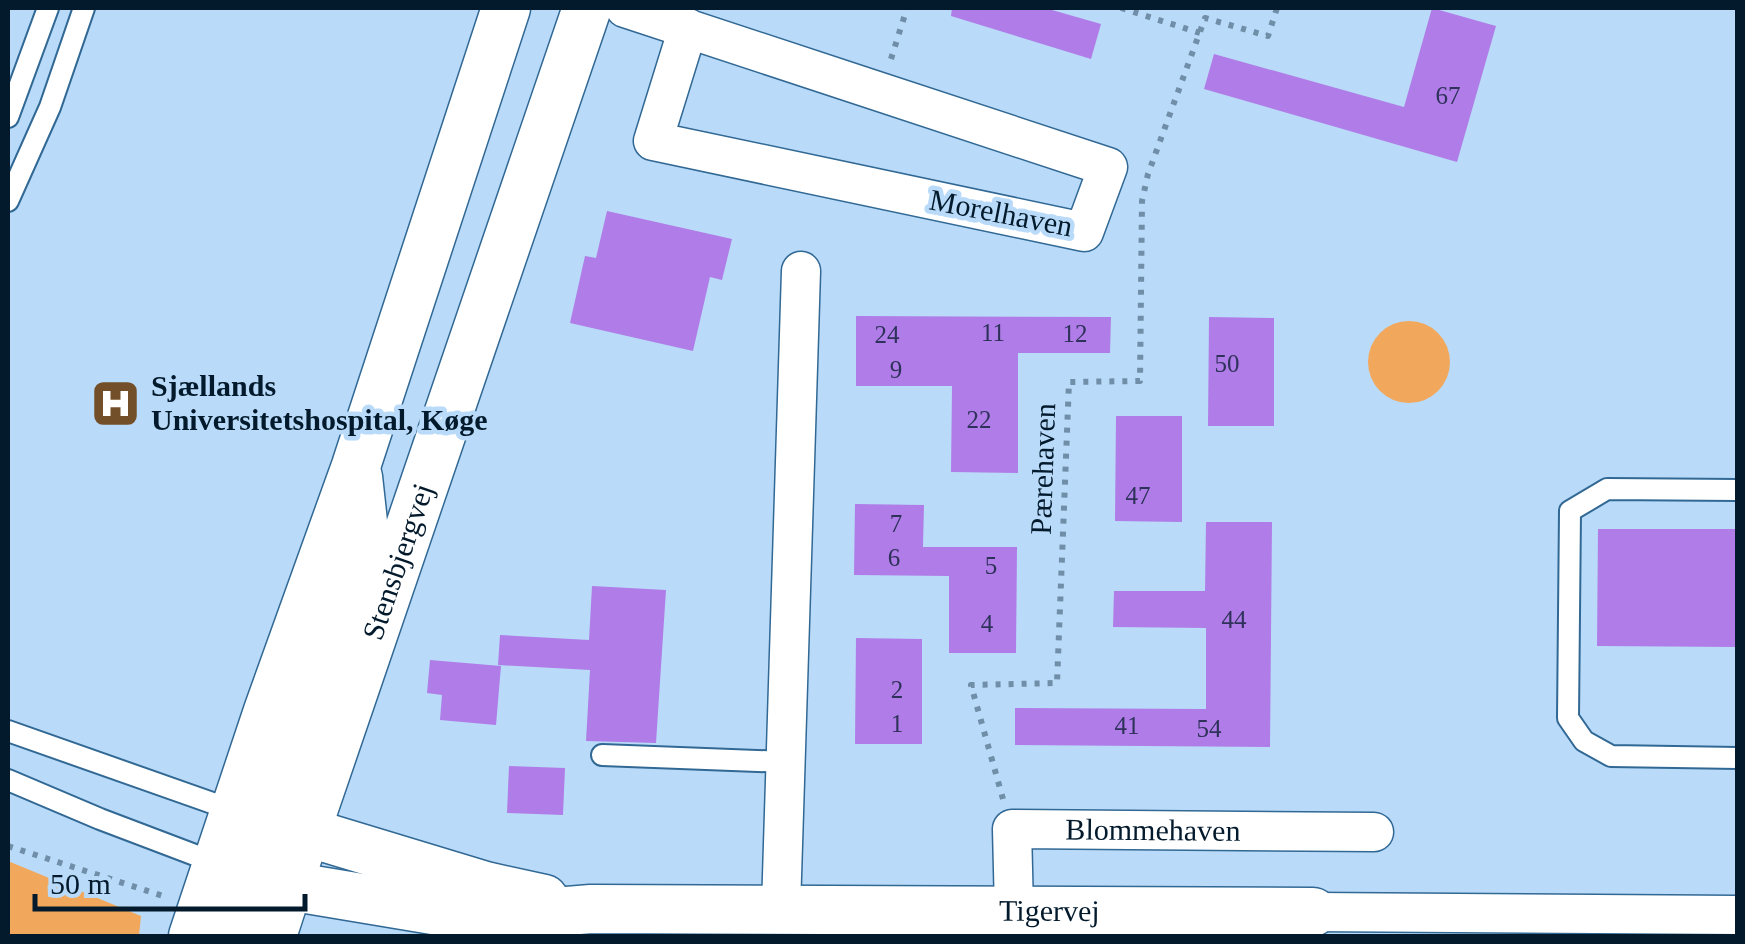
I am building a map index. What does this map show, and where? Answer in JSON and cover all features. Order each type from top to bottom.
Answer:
[{"type":"street","name":"Stensbjergvej","points":[[272,936],[252,875],[271,821],[356,466],[506,8]]},
{"type":"street","name":"Stensbjergvej","points":[[209,927],[252,875],[587,8]]},
{"type":"street","name":"Morelhaven","points":[[625,8],[688,28],[881,94],[1108,167],[1084,232],[653,141],[688,28]]},
{"type":"street","points":[[784,920],[801,270]]},
{"type":"street","name":"Tigervej","points":[[271,821],[485,886],[591,909]]},
{"type":"street","name":"Blommehaven","points":[[1012,829],[1374,832]]},
{"type":"street","points":[[1012,829],[1014,923]]},
{"type":"street","name":"Tigervej","points":[[252,875],[480,918],[591,909],[784,920],[1014,923],[1622,925],[1738,916]]},
{"type":"lane","points":[[8,117],[48,8]]},
{"type":"lane","points":[[8,201],[50,107],[84,8]]},
{"type":"lane","points":[[1738,490],[1607,489],[1570,511],[1568,718],[1584,741],[1611,756],[1738,758]]},
{"type":"lane","points":[[8,732],[271,821]]},
{"type":"lane","points":[[602,755],[786,762]]},
{"type":"lane","points":[[8,780],[252,875]]},
{"type":"path","points":[[881,94],[906,8]]},
{"type":"path","points":[[1121,8],[1200,33],[1205,18],[1268,36],[1277,8]]},
{"type":"path","name":"Pærehaven","points":[[1012,829],[971,685],[1057,683],[1069,382],[1140,381],[1142,200],[1200,33]]},
{"type":"path","points":[[8,846],[209,927]]},
{"type":"shaded area","points":[[1409,321],[1425,324],[1438,333],[1447,346],[1447,378],[1438,391],[1425,400],[1409,403],[1393,400],[1380,391],[1371,378],[1368,362],[1371,346],[1380,333],[1393,324]]},
{"type":"shaded area","points":[[8,861],[141,916],[139,936],[8,936]]},
{"type":"building","points":[[952,8],[1045,8],[1101,24],[1091,59],[951,16]]},
{"type":"building","points":[[1432,8],[1496,26],[1457,162],[1204,89],[1214,54],[1404,107]]},
{"type":"building","points":[[607,211],[732,239],[722,280],[710,277],[693,351],[570,323],[585,256],[596,258]]},
{"type":"building","points":[[856,316],[1111,317],[1110,353],[1018,353],[1018,473],[951,472],[952,386],[856,386]]},
{"type":"building","points":[[1209,317],[1274,318],[1274,426],[1208,426]]},
{"type":"building","points":[[1116,416],[1182,416],[1182,522],[1115,521]]},
{"type":"building","points":[[855,504],[924,505],[923,547],[1017,547],[1016,653],[949,653],[949,576],[854,575]]},
{"type":"building","points":[[1206,522],[1272,522],[1270,747],[1015,745],[1015,708],[1206,709],[1206,628],[1113,627],[1114,591],[1205,591]]},
{"type":"building","points":[[1598,529],[1738,529],[1738,647],[1597,646]]},
{"type":"building","points":[[592,586],[666,590],[656,743],[586,741],[590,670],[498,665],[500,635],[589,640]]},
{"type":"building","points":[[856,638],[922,639],[922,744],[855,744]]},
{"type":"building","points":[[430,660],[501,666],[496,725],[440,720],[442,695],[427,693]]},
{"type":"building","points":[[509,766],[565,768],[563,815],[507,813]]},
{"type":"place","name":"Sjællands Universitetshospital, Køge","points":[[116,403]]}]
